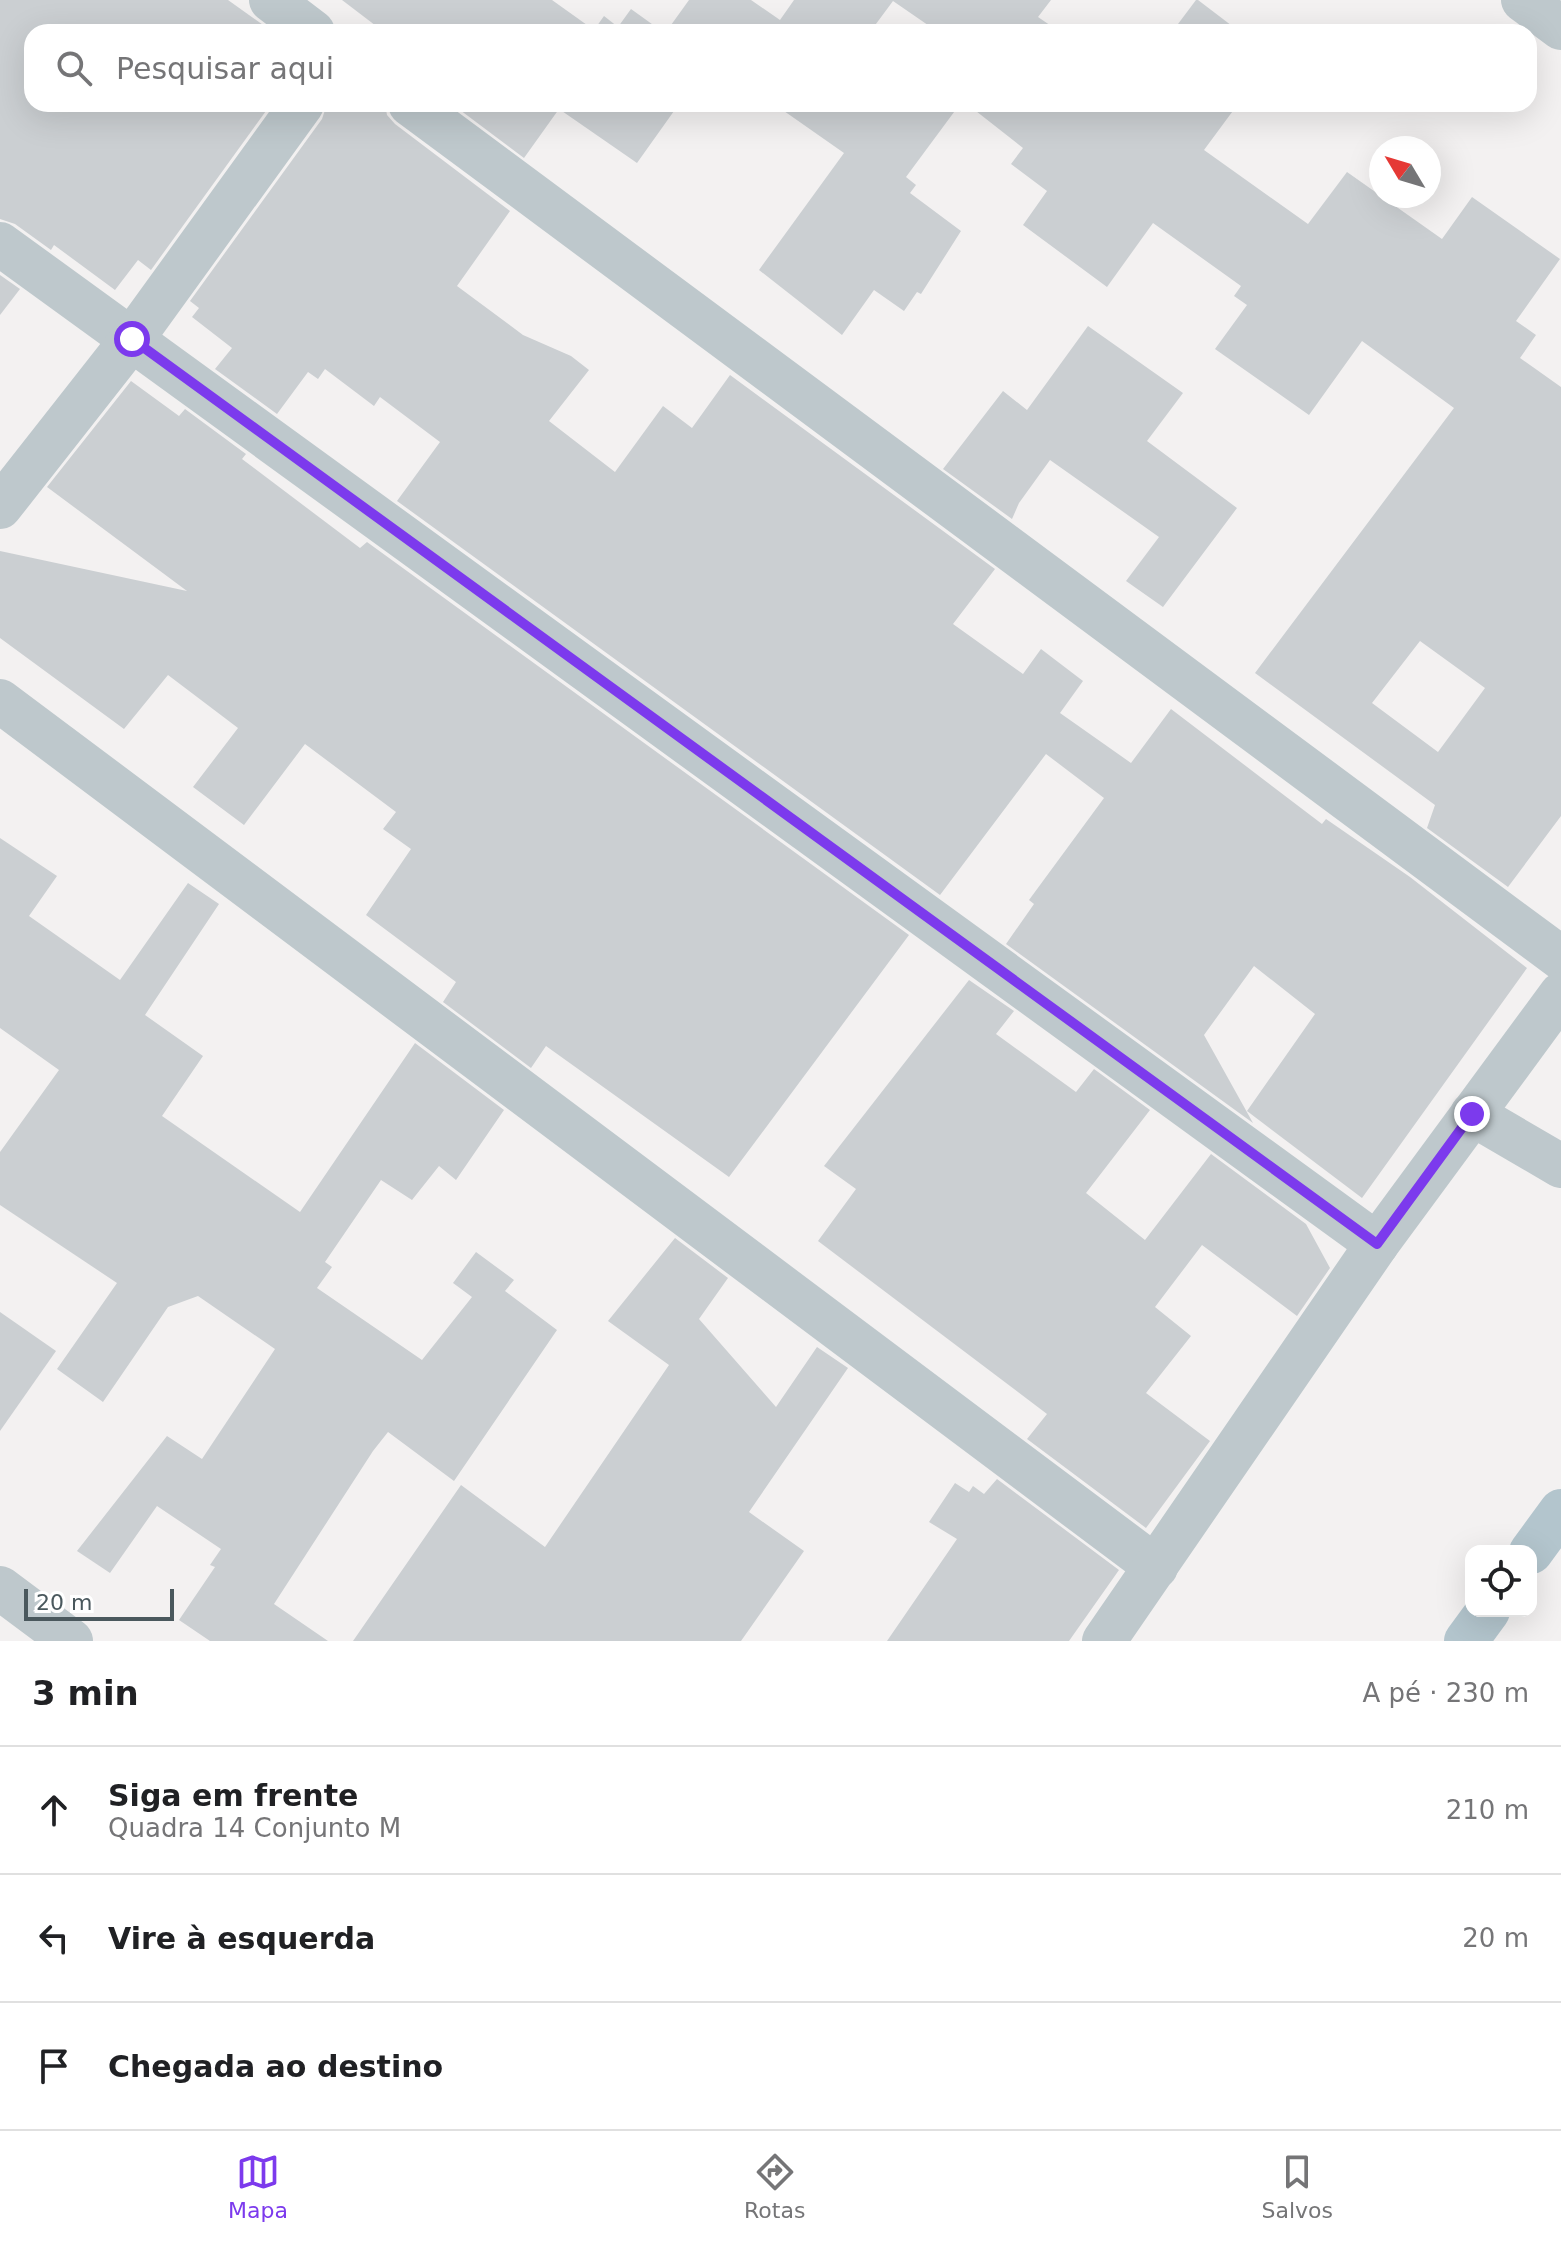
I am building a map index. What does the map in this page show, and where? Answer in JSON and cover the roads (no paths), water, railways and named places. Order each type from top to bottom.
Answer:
[{"type":"main road","points":[[1536,1545],[1561,1511]]},
{"type":"main road","points":[[1466,1641],[1484,1617]]},
{"type":"street","points":[[1523,0],[1561,28]]},
{"type":"street","points":[[0,507],[132,339],[296,112]]},
{"type":"street","points":[[421,112],[1561,958]]},
{"type":"street","points":[[0,244],[1377,1244]]},
{"type":"street","points":[[0,701],[1156,1567]]},
{"type":"street","points":[[1104,1641],[1377,1244],[1561,994]]},
{"type":"street","points":[[1472,1114],[1561,1166]]},
{"type":"street","points":[[3,1596],[71,1641]]}]
